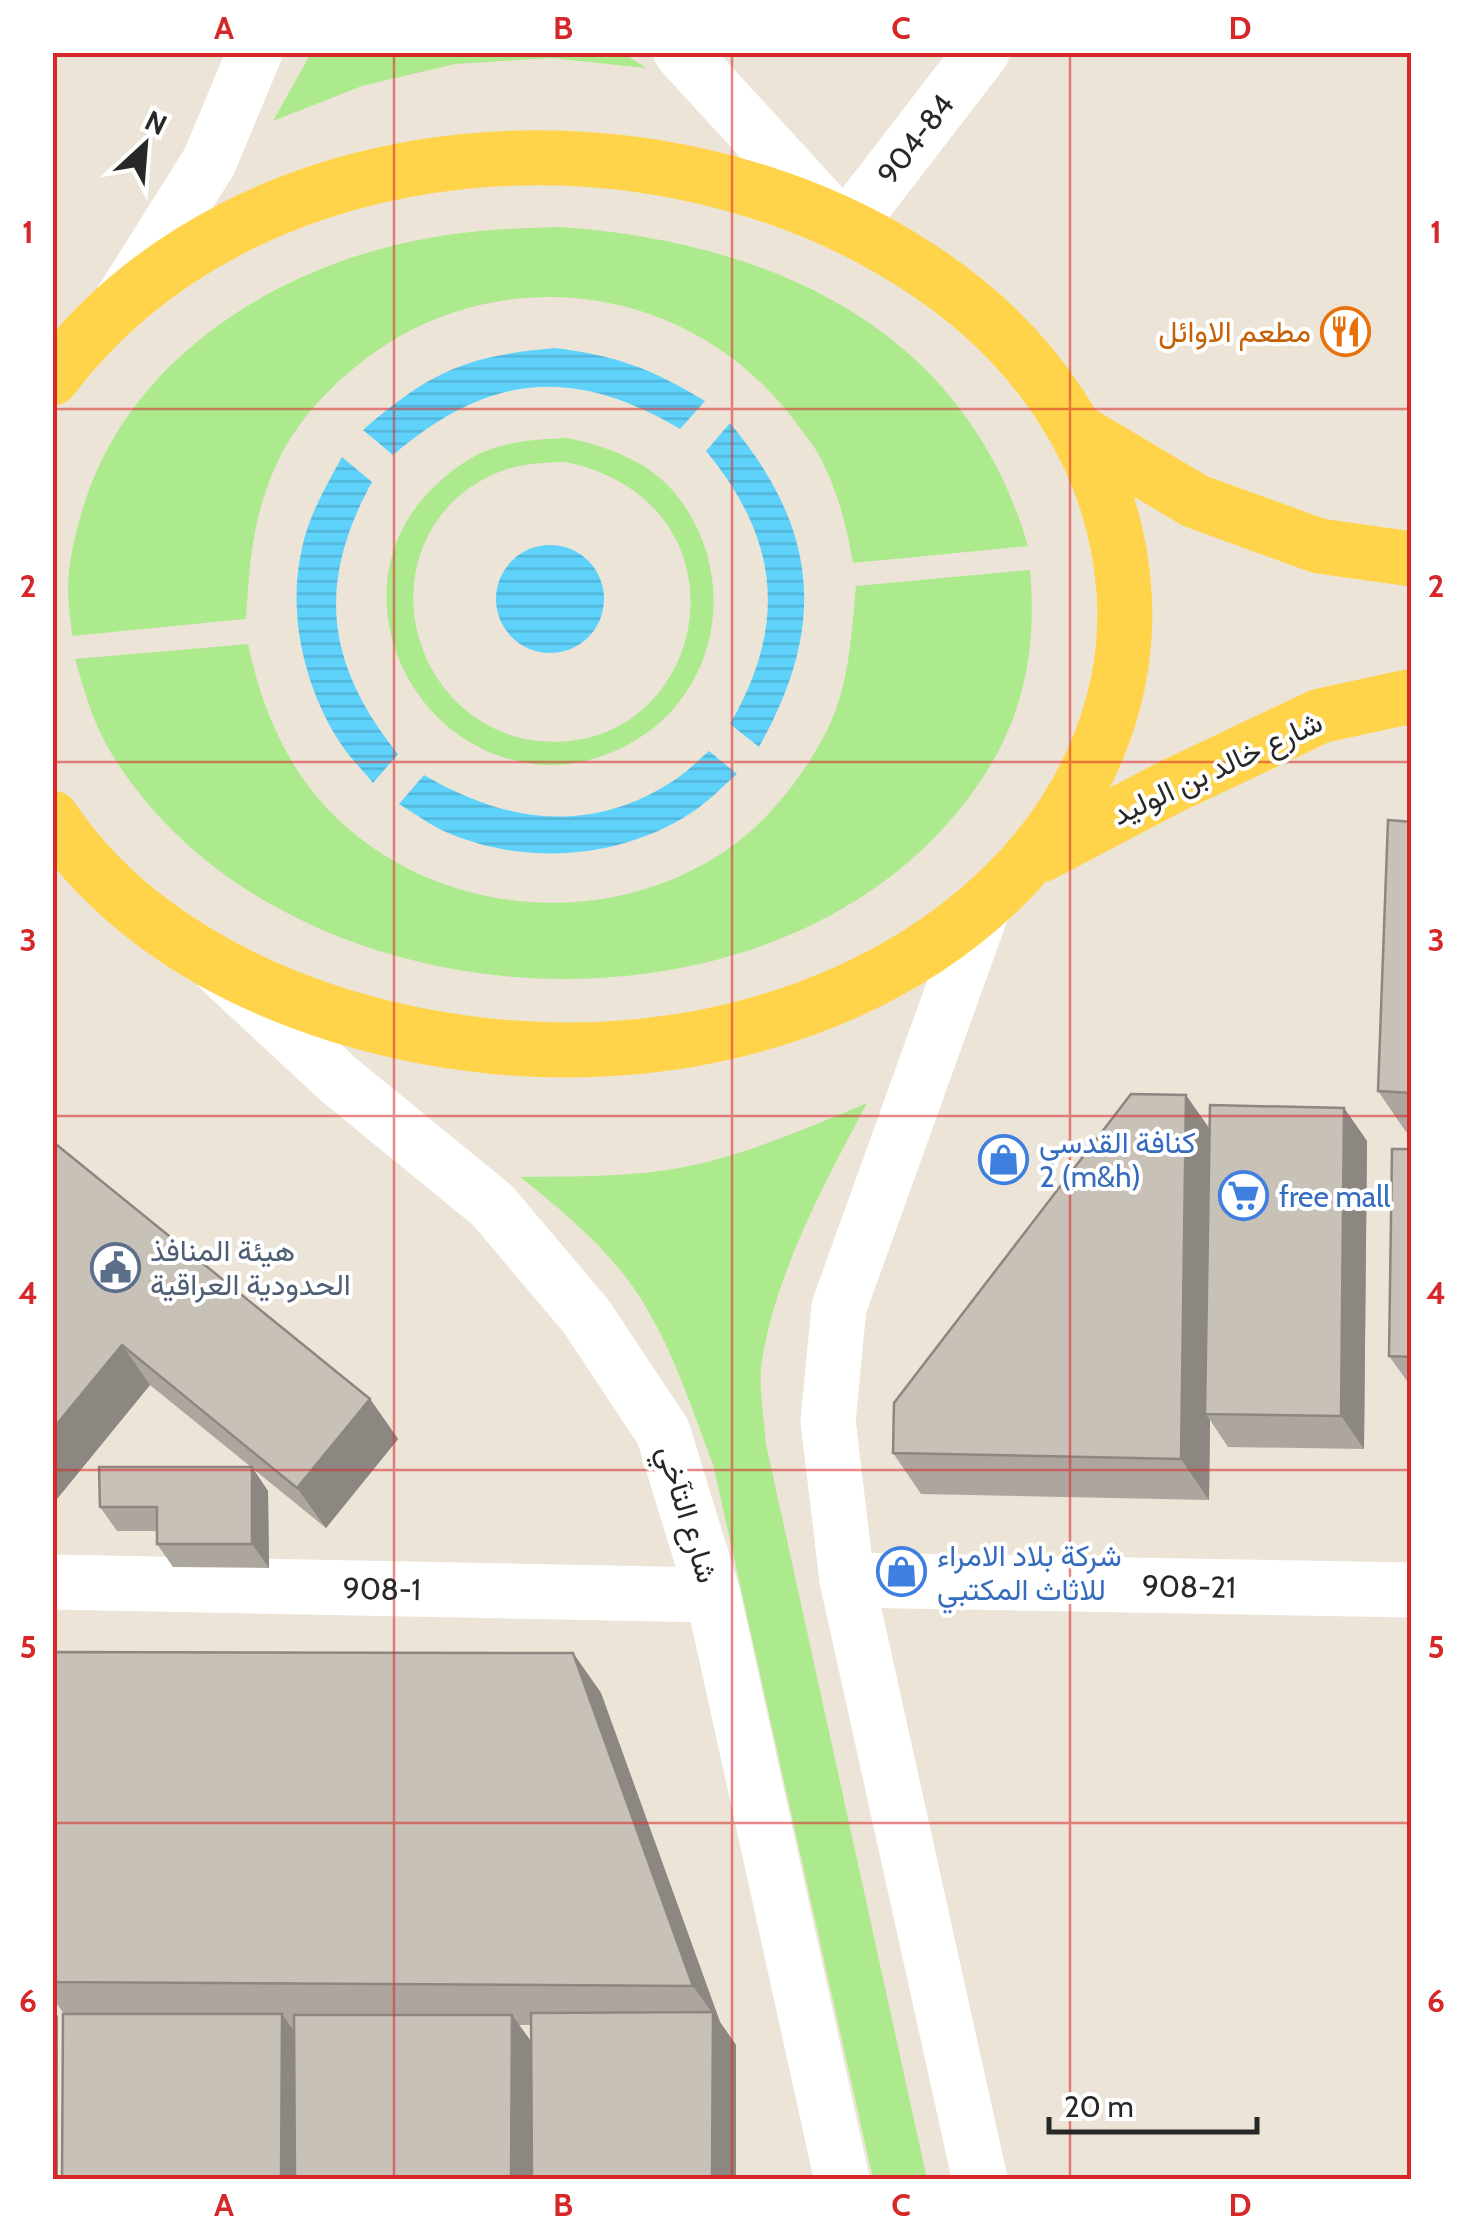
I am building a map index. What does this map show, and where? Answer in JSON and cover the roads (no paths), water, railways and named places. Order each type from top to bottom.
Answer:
[{"type":"main road","points":[[52,378],[75,348],[122,302],[174,262],[232,228],[359,181],[495,159],[633,164],[702,176],[768,194],[840,222],[948,286],[999,328],[1042,378],[1079,432],[1105,493],[1121,557],[1126,622],[1118,688],[1099,750],[1068,808],[1030,861],[982,907],[930,948],[887,973],[810,1007],[746,1028],[679,1042],[609,1050],[540,1051],[402,1034],[336,1015],[211,961],[156,924],[105,881],[56,825]]},
{"type":"main road","points":[[1079,432],[1195,500],[1319,546],[1412,560]]},
{"type":"main road","name":"شارع خالد بن الوليد","points":[[1030,861],[1170,786],[1320,716],[1412,696]]},
{"type":"street","points":[[122,302],[209,162],[254,52]]},
{"type":"street","points":[[681,52],[840,222]]},
{"type":"street","name":"904-84","points":[[840,222],[982,52]]},
{"type":"street","points":[[980,2180],[847,1580],[828,1422],[839,1306],[982,907]]},
{"type":"street","name":"شارع التآخي","points":[[211,961],[339,1080],[492,1205],[586,1316],[664,1432],[712,1595],[842,2180]]},
{"type":"street","name":"908-21","points":[[847,1580],[1412,1590]]},
{"type":"street","name":"908-1","points":[[52,1582],[712,1595]]},
{"type":"water","points":[[555,348],[633,365],[705,401],[680,429],[641,408],[603,395],[567,388],[532,388],[497,394],[463,408],[393,455],[363,430],[409,393],[451,370],[497,356]]},
{"type":"water","points":[[730,423],[760,463],[782,502],[796,541],[803,580],[803,620],[796,660],[781,703],[759,747],[730,724],[761,652],[767,583],[749,517],[706,451]]},
{"type":"water","points":[[342,457],[372,482],[342,555],[337,622],[343,655],[374,721],[398,754],[373,783],[343,747],[316,697],[298,623],[298,573],[305,536]]},
{"type":"water","points":[[550,545],[571,549],[588,561],[600,578],[604,599],[600,620],[588,637],[571,649],[550,653],[529,649],[512,637],[500,620],[496,599],[500,578],[512,561],[529,549]]},
{"type":"water","points":[[709,751],[737,774],[702,805],[669,826],[607,847],[542,853],[509,850],[446,832],[399,804],[424,775],[486,804],[517,812],[548,816],[611,810],[678,778]]},
{"type":"place","name":"مطعم الاوائل","points":[[1346,331]]},
{"type":"place","name":"كنافة القدسي 2 (m&h)","points":[[1004,1159]]},
{"type":"place","name":"free mall","points":[[1244,1196]]},
{"type":"place","name":"هيئة المنافذ الحدودية العراقية","points":[[115,1267]]},
{"type":"place","name":"شركة بلاد الامراء للاثاث المكتبي","points":[[902,1572]]}]
